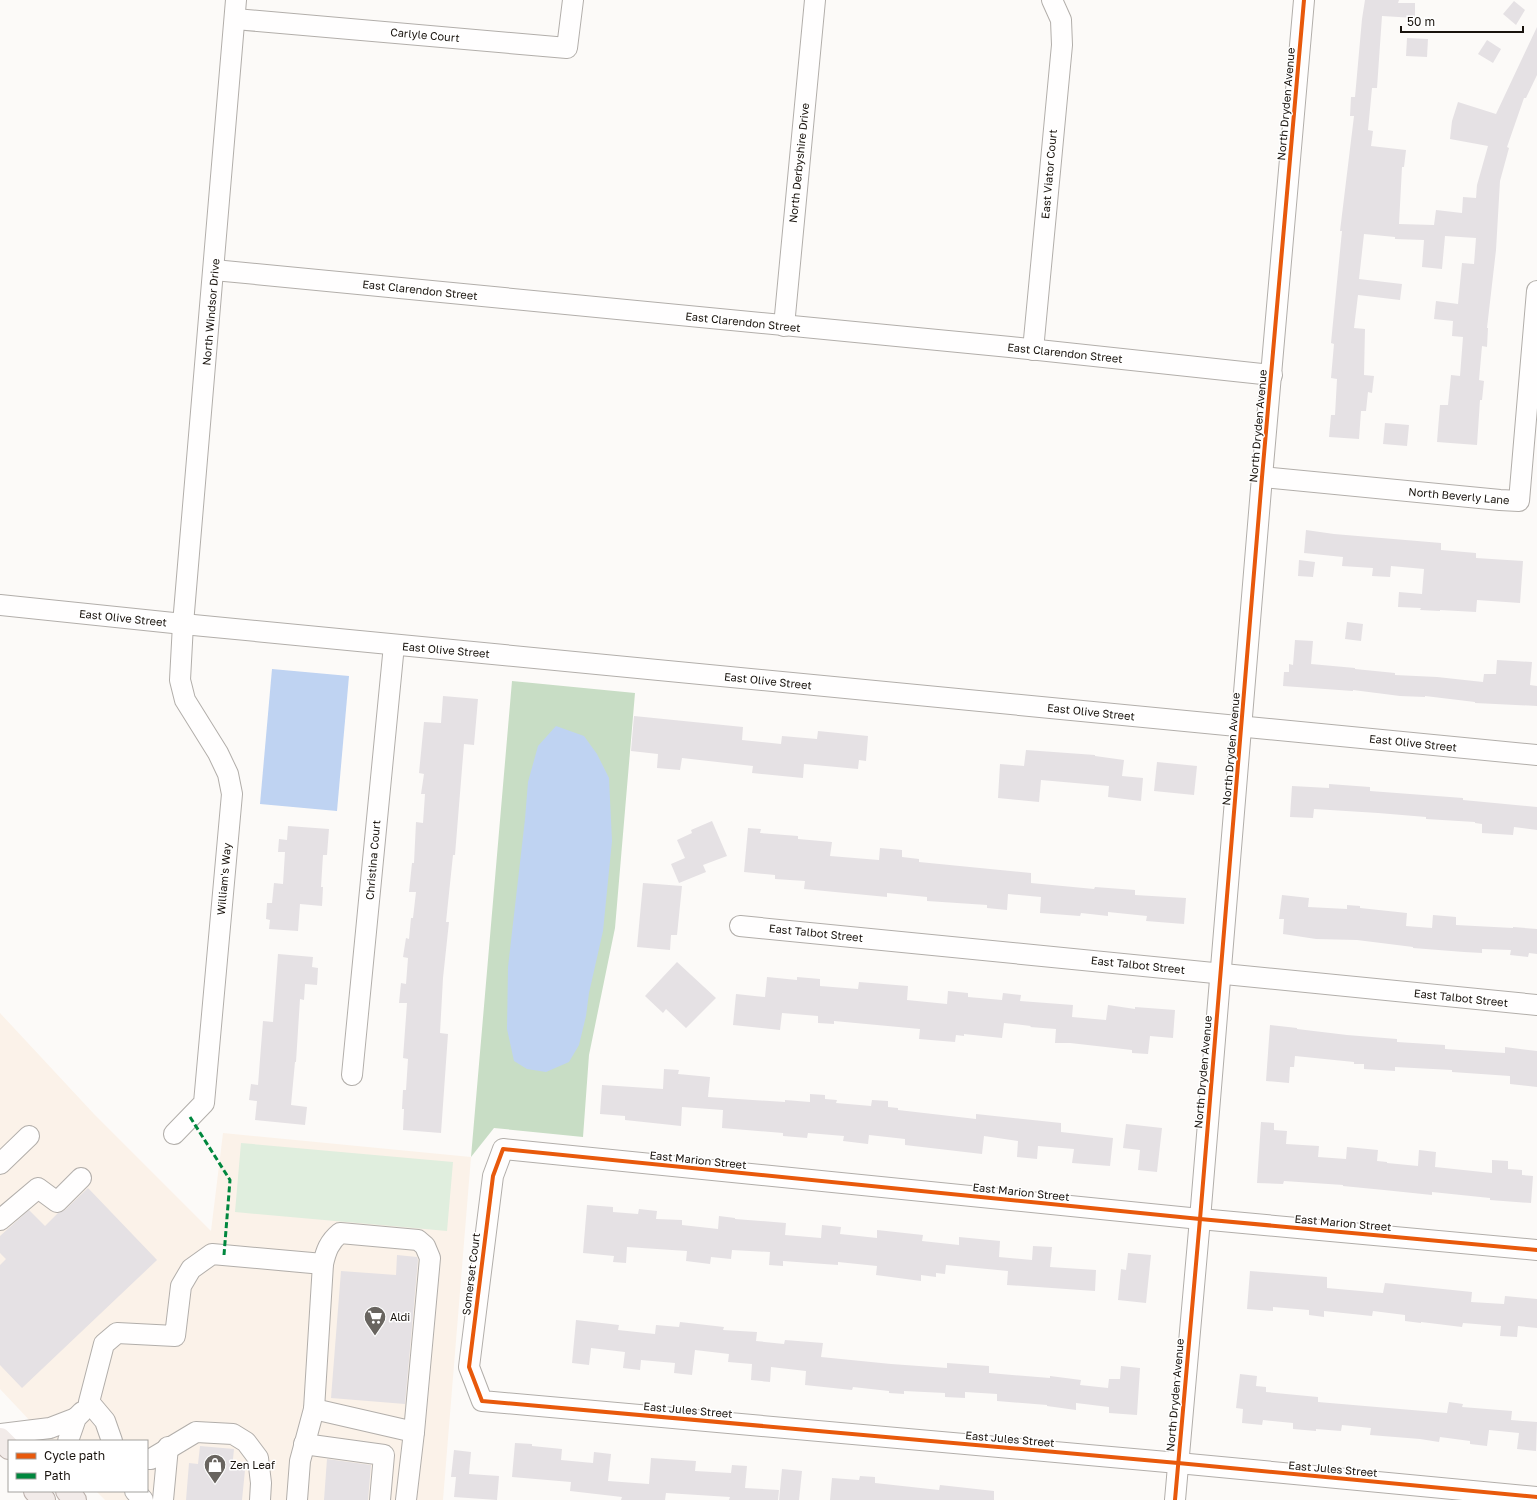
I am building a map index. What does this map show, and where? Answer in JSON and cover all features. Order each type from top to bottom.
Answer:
[{"type":"main road","points":[[0,1439],[8,1447]]},
{"type":"main road","points":[[36,1492],[44,1500]]},
{"type":"main road","points":[[68,1492],[75,1500]]},
{"type":"street","name":"Carlyle Court","points":[[236,9],[567,48],[573,0]]},
{"type":"street","name":"North Derbyshire Drive","points":[[784,326],[815,0]]},
{"type":"street","name":"East Viator Court","points":[[1033,350],[1062,45],[1061,20],[1052,0]]},
{"type":"street","name":"North Dryden Avenue","points":[[1175,1500],[1304,0]]},
{"type":"street","name":"North Windsor Drive","points":[[183,624],[236,9]]},
{"type":"street","name":"East Clarendon Street","points":[[214,270],[1272,374]]},
{"type":"street","name":"North Beverly Lane","points":[[1262,477],[1519,501],[1537,291]]},
{"type":"street","name":"East Olive Street","points":[[0,605],[1537,755]]},
{"type":"street","name":"William's Way","points":[[174,1134],[204,1103],[232,794],[228,774],[218,753],[185,700],[180,680],[183,624]]},
{"type":"street","name":"Christina Court","points":[[352,1075],[394,644]]},
{"type":"street","name":"East Talbot Street","points":[[740,926],[1537,1005]]},
{"type":"street","points":[[0,1164],[29,1136]]},
{"type":"street","name":"East Marion Street","points":[[503,1149],[1200,1219],[1537,1250]]},
{"type":"street","name":"Somerset Court","points":[[482,1401],[469,1367],[493,1176],[503,1149]]},
{"type":"street","points":[[0,1220],[38,1188],[57,1202],[81,1178]]},
{"type":"street","points":[[297,1500],[300,1461],[314,1409],[323,1264],[331,1240],[340,1233],[418,1240],[425,1246],[430,1258],[414,1432],[406,1500]]},
{"type":"street","points":[[68,1440],[76,1418],[89,1402],[104,1344],[117,1333],[175,1336],[181,1286],[191,1269],[212,1254],[323,1264]]},
{"type":"street","name":"East Jules Street","points":[[482,1401],[1178,1463],[1537,1497]]},
{"type":"street","points":[[89,1402],[105,1422],[112,1440]]},
{"type":"street","points":[[314,1409],[414,1432]]},
{"type":"street","points":[[0,1434],[50,1428],[76,1418]]},
{"type":"street","points":[[148,1459],[151,1459],[168,1447],[196,1432],[233,1434],[246,1442],[258,1458],[261,1483],[260,1500]]},
{"type":"street","points":[[304,1444],[384,1455],[380,1500]]},
{"type":"street","points":[[163,1500],[168,1447]]},
{"type":"street","points":[[136,1492],[144,1500]]},
{"type":"shaded area","points":[[0,1013],[94,1114],[211,1231],[223,1133],[471,1157],[443,1500],[105,1500],[97,1492],[148,1492],[148,1440],[48,1440],[0,1389]]},
{"type":"green space","points":[[512,681],[635,693],[615,928],[589,1055],[583,1137],[494,1128],[471,1157]]},
{"type":"green space","points":[[241,1143],[453,1162],[447,1231],[235,1212]]},
{"type":"water","points":[[272,669],[349,676],[337,811],[260,804]]},
{"type":"water","points":[[556,726],[584,736],[597,754],[609,778],[612,841],[603,931],[579,1045],[569,1062],[546,1072],[527,1069],[514,1061],[507,1029],[508,967],[528,782],[538,746]]},
{"type":"building","points":[[1365,0],[1399,0],[1398,3],[1415,3],[1415,18],[1382,16],[1377,88],[1372,88],[1368,130],[1373,131],[1371,146],[1406,150],[1404,167],[1402,167],[1399,224],[1434,225],[1436,210],[1462,213],[1463,197],[1476,198],[1477,185],[1488,146],[1450,139],[1452,121],[1458,102],[1496,114],[1537,27],[1537,75],[1526,98],[1524,98],[1507,147],[1509,148],[1500,181],[1496,250],[1487,328],[1487,347],[1482,346],[1479,380],[1484,381],[1482,400],[1480,400],[1477,445],[1437,442],[1440,405],[1448,405],[1451,375],[1460,376],[1463,337],[1452,336],[1453,321],[1434,319],[1436,301],[1458,304],[1462,263],[1474,264],[1476,238],[1445,236],[1442,269],[1422,267],[1424,240],[1395,239],[1395,237],[1364,234],[1359,279],[1402,284],[1400,300],[1358,295],[1354,328],[1365,329],[1364,375],[1374,376],[1372,393],[1368,392],[1366,411],[1361,411],[1359,439],[1329,437],[1331,415],[1335,415],[1337,379],[1331,378],[1334,344],[1331,343],[1342,231],[1340,231],[1354,116],[1350,116],[1351,97],[1355,97]]},
{"type":"building","points":[[1514,1],[1525,10],[1516,25],[1503,14]]},
{"type":"building","points":[[1407,38],[1428,39],[1427,57],[1406,56]]},
{"type":"building","points":[[1487,40],[1501,49],[1493,63],[1478,54]]},
{"type":"building","points":[[1385,423],[1409,425],[1407,446],[1383,444]]},
{"type":"building","points":[[1306,530],[1334,534],[1441,543],[1441,550],[1476,553],[1476,558],[1523,561],[1520,603],[1477,600],[1476,612],[1420,610],[1421,608],[1398,607],[1399,592],[1422,594],[1424,569],[1391,566],[1390,577],[1372,576],[1373,568],[1342,566],[1343,557],[1304,553]]},
{"type":"building","points":[[1299,560],[1315,562],[1313,577],[1298,576]]},
{"type":"building","points":[[1347,622],[1363,624],[1361,641],[1345,639]]},
{"type":"building","points":[[1295,640],[1313,641],[1311,664],[1395,673],[1395,675],[1437,677],[1483,682],[1484,674],[1496,674],[1497,660],[1532,662],[1530,685],[1537,686],[1537,706],[1475,703],[1425,696],[1400,696],[1353,690],[1283,686],[1284,672],[1289,672],[1289,664],[1293,665]]},
{"type":"building","points":[[443,696],[478,699],[474,745],[464,744],[455,855],[453,855],[446,922],[449,922],[443,978],[440,1033],[448,1034],[441,1133],[403,1130],[403,1090],[406,1090],[408,1059],[403,1058],[407,1003],[399,1003],[401,983],[406,984],[408,958],[403,957],[406,938],[409,939],[416,892],[409,892],[412,863],[414,863],[416,822],[423,823],[425,794],[421,794],[424,774],[419,773],[424,722],[441,723]]},
{"type":"building","points":[[634,716],[743,727],[742,740],[781,744],[782,736],[817,739],[818,731],[868,736],[866,761],[859,760],[858,769],[804,764],[803,778],[752,773],[753,766],[682,758],[680,770],[657,768],[658,754],[631,751]]},
{"type":"building","points":[[1026,750],[1095,755],[1124,760],[1122,776],[1143,778],[1141,801],[1108,797],[1109,786],[1041,780],[1039,802],[998,798],[1000,764],[1024,766]]},
{"type":"building","points":[[1157,762],[1197,766],[1194,795],[1154,791]]},
{"type":"building","points":[[1329,784],[1370,787],[1370,791],[1463,798],[1463,800],[1537,807],[1537,830],[1514,827],[1513,835],[1482,833],[1482,824],[1475,822],[1314,809],[1313,818],[1290,817],[1292,786],[1329,788]]},
{"type":"building","points":[[712,821],[727,856],[703,865],[706,872],[679,883],[671,864],[685,858],[677,840],[692,833],[691,830]]},
{"type":"building","points":[[288,826],[329,829],[327,855],[323,855],[321,887],[323,887],[322,906],[300,904],[298,931],[269,929],[270,920],[266,919],[267,903],[272,903],[274,883],[283,884],[285,852],[278,852],[279,839],[287,840]]},
{"type":"building","points":[[748,828],[761,829],[760,833],[798,836],[798,839],[832,842],[830,856],[879,860],[880,848],[902,850],[902,857],[919,859],[919,862],[1031,873],[1031,883],[1094,889],[1095,887],[1135,890],[1135,895],[1186,898],[1184,924],[1146,921],[1147,916],[1108,912],[1108,916],[1081,913],[1080,916],[1040,913],[1041,897],[1008,894],[1007,910],[987,908],[987,905],[927,901],[927,897],[887,893],[887,897],[804,889],[805,881],[775,879],[775,875],[744,872]]},
{"type":"building","points":[[643,883],[682,886],[677,935],[671,935],[670,950],[637,947]]},
{"type":"building","points":[[1282,895],[1309,898],[1308,907],[1347,909],[1347,905],[1360,906],[1360,908],[1407,913],[1406,926],[1432,928],[1433,915],[1456,917],[1456,925],[1537,929],[1537,954],[1529,953],[1528,957],[1510,955],[1511,950],[1482,949],[1482,953],[1413,948],[1357,940],[1316,939],[1283,934],[1284,919],[1279,919]]},
{"type":"building","points":[[278,954],[313,957],[312,967],[318,968],[317,985],[305,984],[304,1000],[300,999],[296,1062],[291,1105],[307,1107],[305,1125],[255,1120],[257,1101],[249,1100],[251,1084],[258,1085],[263,1021],[273,1022]]},
{"type":"building","points":[[677,962],[716,998],[686,1028],[666,1009],[663,1013],[645,996]]},
{"type":"building","points":[[767,977],[797,980],[797,977],[820,979],[820,986],[858,989],[859,982],[908,986],[907,1000],[947,1004],[948,991],[968,993],[968,997],[1002,1000],[1003,993],[1021,995],[1020,1001],[1073,1005],[1072,1017],[1106,1020],[1108,1005],[1135,1009],[1135,1007],[1175,1010],[1173,1038],[1150,1036],[1148,1054],[1132,1053],[1132,1050],[1070,1043],[1055,1043],[1056,1029],[1004,1023],[1002,1038],[964,1034],[964,1036],[956,1035],[955,1042],[919,1039],[920,1029],[834,1021],[834,1024],[818,1023],[818,1016],[782,1013],[780,1030],[733,1025],[736,994],[765,997]]},
{"type":"building","points":[[1270,1025],[1347,1035],[1397,1039],[1397,1042],[1445,1045],[1445,1049],[1505,1053],[1505,1047],[1537,1051],[1537,1087],[1510,1084],[1510,1076],[1452,1072],[1452,1070],[1395,1067],[1395,1071],[1364,1069],[1364,1064],[1354,1064],[1354,1062],[1295,1056],[1294,1067],[1290,1067],[1289,1083],[1266,1081]]},
{"type":"building","points":[[664,1069],[679,1070],[678,1074],[710,1077],[708,1097],[785,1102],[785,1100],[810,1102],[810,1094],[825,1095],[825,1099],[837,1100],[836,1103],[871,1106],[872,1100],[888,1101],[888,1107],[898,1108],[898,1110],[976,1119],[976,1114],[1061,1123],[1061,1132],[1113,1138],[1110,1166],[1072,1163],[1074,1149],[1038,1146],[1037,1159],[1017,1157],[1018,1141],[984,1136],[982,1154],[905,1145],[905,1139],[869,1135],[868,1144],[843,1141],[844,1136],[808,1133],[807,1138],[783,1136],[783,1133],[722,1128],[723,1110],[682,1107],[681,1126],[625,1120],[625,1116],[600,1114],[602,1085],[663,1089]]},
{"type":"building","points":[[1261,1122],[1274,1123],[1274,1130],[1287,1131],[1286,1144],[1319,1146],[1318,1157],[1346,1159],[1347,1147],[1378,1150],[1377,1161],[1418,1166],[1419,1150],[1436,1152],[1435,1167],[1492,1173],[1492,1160],[1508,1161],[1508,1169],[1522,1170],[1522,1175],[1533,1176],[1531,1203],[1490,1200],[1490,1198],[1432,1192],[1432,1195],[1343,1185],[1284,1181],[1283,1184],[1257,1183]]},
{"type":"building","points":[[1126,1124],[1162,1128],[1157,1172],[1138,1170],[1140,1150],[1123,1148]]},
{"type":"building","points":[[88,1188],[157,1260],[22,1388],[0,1365],[0,1265],[6,1259],[0,1253],[0,1236],[29,1210],[45,1226],[58,1213],[65,1210]]},
{"type":"building","points":[[587,1205],[613,1207],[613,1212],[638,1214],[639,1209],[657,1211],[656,1219],[682,1220],[682,1225],[718,1229],[719,1216],[735,1219],[786,1223],[785,1235],[821,1238],[822,1225],[841,1227],[840,1234],[877,1238],[877,1230],[923,1235],[922,1241],[959,1245],[959,1237],[1000,1241],[999,1257],[1032,1260],[1033,1246],[1052,1247],[1050,1267],[1096,1270],[1095,1291],[1007,1285],[1008,1271],[946,1265],[945,1274],[936,1273],[936,1277],[921,1275],[921,1281],[876,1275],[877,1266],[838,1262],[838,1265],[783,1261],[783,1266],[769,1265],[770,1252],[732,1250],[731,1259],[711,1257],[710,1264],[686,1261],[687,1251],[627,1247],[626,1263],[613,1262],[614,1256],[583,1253]]},
{"type":"building","points":[[1128,1253],[1151,1255],[1146,1303],[1118,1300],[1121,1269],[1126,1270]]},
{"type":"building","name":"Aldi","points":[[397,1255],[417,1257],[418,1260],[405,1404],[331,1398],[341,1271],[396,1275]]},
{"type":"building","points":[[1250,1271],[1327,1277],[1327,1288],[1383,1293],[1385,1283],[1472,1292],[1471,1302],[1504,1304],[1505,1296],[1537,1299],[1537,1328],[1518,1326],[1517,1337],[1500,1336],[1501,1326],[1463,1323],[1462,1327],[1421,1323],[1405,1321],[1405,1315],[1373,1311],[1372,1316],[1324,1311],[1324,1317],[1309,1315],[1309,1310],[1273,1307],[1273,1311],[1247,1309]]},
{"type":"building","points":[[576,1320],[619,1325],[618,1330],[655,1334],[656,1325],[679,1327],[680,1322],[724,1327],[723,1330],[757,1332],[756,1341],[784,1344],[785,1340],[823,1343],[821,1357],[947,1368],[947,1363],[989,1366],[989,1373],[1050,1378],[1050,1376],[1081,1380],[1080,1385],[1108,1388],[1109,1379],[1120,1379],[1121,1366],[1140,1368],[1137,1415],[1109,1413],[1109,1407],[1076,1403],[1076,1410],[1047,1405],[997,1401],[997,1394],[965,1392],[965,1398],[945,1397],[945,1393],[904,1391],[904,1394],[853,1387],[852,1390],[805,1385],[806,1371],[771,1367],[770,1382],[751,1380],[752,1364],[728,1362],[729,1354],[695,1350],[692,1375],[674,1373],[675,1363],[641,1360],[640,1370],[623,1368],[625,1352],[591,1348],[589,1365],[572,1363]]},
{"type":"building","points":[[1240,1374],[1257,1376],[1256,1386],[1266,1387],[1266,1392],[1318,1397],[1318,1402],[1447,1413],[1449,1402],[1463,1404],[1462,1407],[1512,1411],[1511,1420],[1537,1422],[1536,1451],[1517,1449],[1519,1433],[1489,1430],[1487,1446],[1470,1444],[1470,1441],[1440,1437],[1439,1442],[1370,1435],[1371,1428],[1342,1425],[1341,1431],[1316,1429],[1316,1431],[1293,1429],[1293,1423],[1263,1420],[1262,1425],[1242,1423],[1243,1409],[1236,1408]]},
{"type":"building","points":[[515,1443],[562,1449],[561,1460],[593,1463],[594,1452],[611,1454],[608,1481],[649,1484],[651,1458],[696,1461],[695,1471],[731,1473],[732,1465],[747,1466],[745,1488],[779,1490],[778,1500],[729,1500],[730,1497],[666,1493],[665,1500],[621,1500],[622,1497],[570,1491],[571,1482],[512,1477]]},
{"type":"building","name":"Zen Leaf","points":[[200,1446],[234,1449],[232,1469],[245,1470],[242,1500],[186,1500],[189,1463],[198,1464]]},
{"type":"building","points":[[454,1450],[471,1452],[469,1474],[499,1476],[497,1500],[454,1497],[456,1477],[451,1477]]},
{"type":"building","points":[[327,1459],[371,1465],[368,1500],[324,1500]]},
{"type":"building","points":[[782,1469],[802,1471],[799,1500],[779,1500]]},
{"type":"building","points":[[860,1476],[875,1477],[875,1483],[939,1490],[940,1485],[994,1491],[994,1500],[830,1500],[832,1478],[859,1480]]},
{"type":"marked path","points":[[190,1117],[230,1180],[224,1255]]},
{"type":"cycle path","points":[[1175,1500],[1304,0]]},
{"type":"cycle path","points":[[1537,1250],[1200,1219],[503,1149],[493,1176],[469,1367],[482,1401],[1178,1463],[1537,1497]]},
{"type":"place","name":"Aldi","points":[[375,1336]]},
{"type":"place","name":"Zen Leaf","points":[[215,1484]]}]
